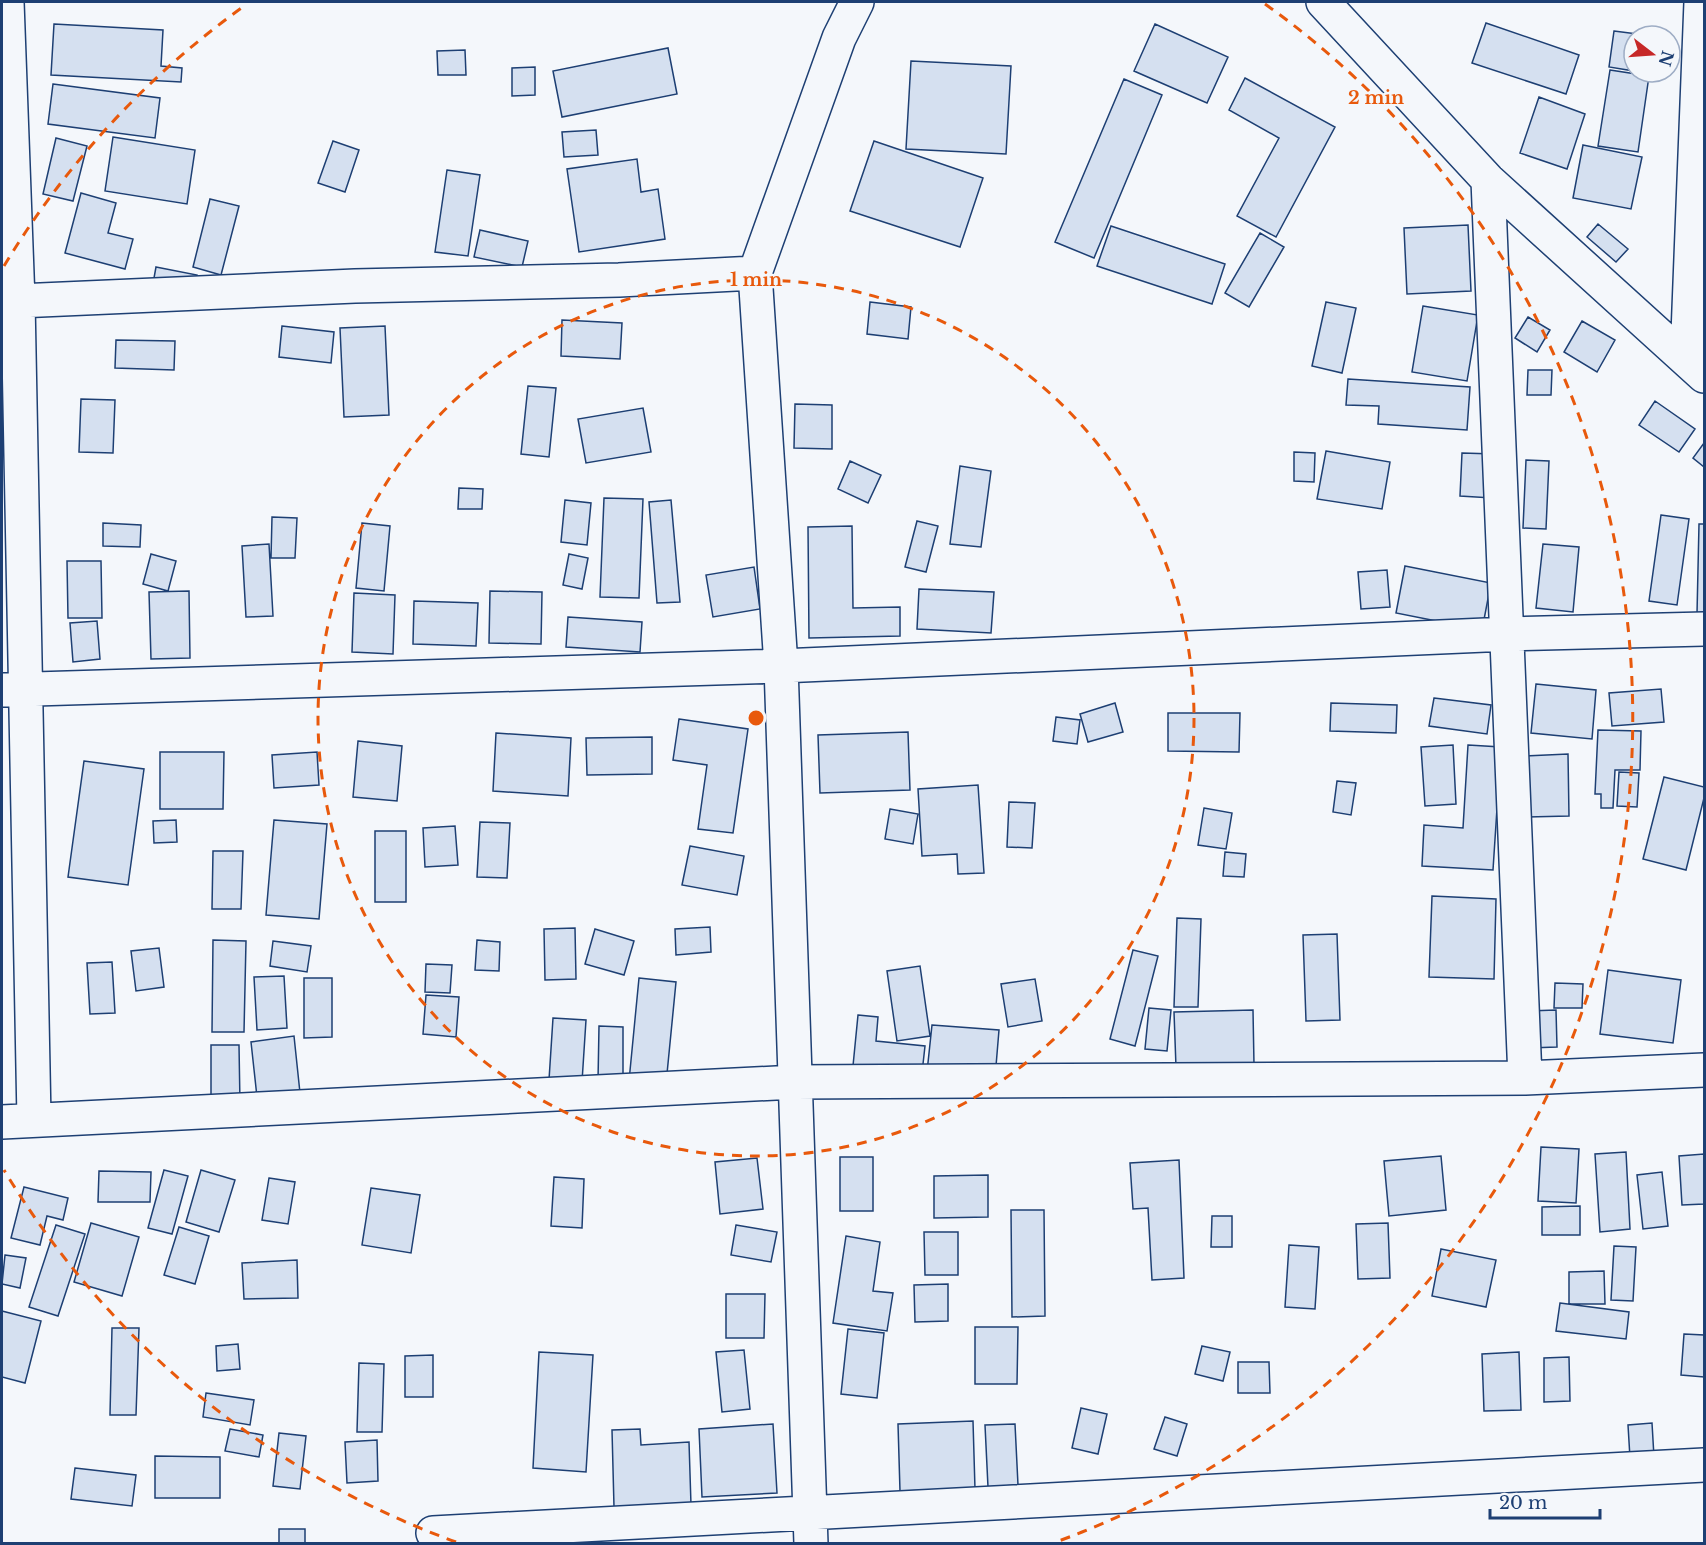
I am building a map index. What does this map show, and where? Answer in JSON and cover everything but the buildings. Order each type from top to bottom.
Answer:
[{"type":"street","points":[[7,2],[18,301],[14,689],[34,1120]]},
{"type":"street","points":[[811,1544],[808,1511],[781,666],[755,273],[839,38],[857,2]]},
{"type":"street","points":[[1323,2],[1488,180],[1696,368]]},
{"type":"street","points":[[1696,368],[1701,2]]},
{"type":"street","points":[[1488,180],[1525,1078]]},
{"type":"street","points":[[18,301],[355,286],[619,280],[755,273]]},
{"type":"street","points":[[14,689],[781,666],[1508,634],[1704,629]]},
{"type":"street","points":[[2,1122],[795,1082],[1525,1078],[1704,1070]]},
{"type":"street","points":[[433,1533],[808,1511],[944,1508],[1704,1466]]}]
